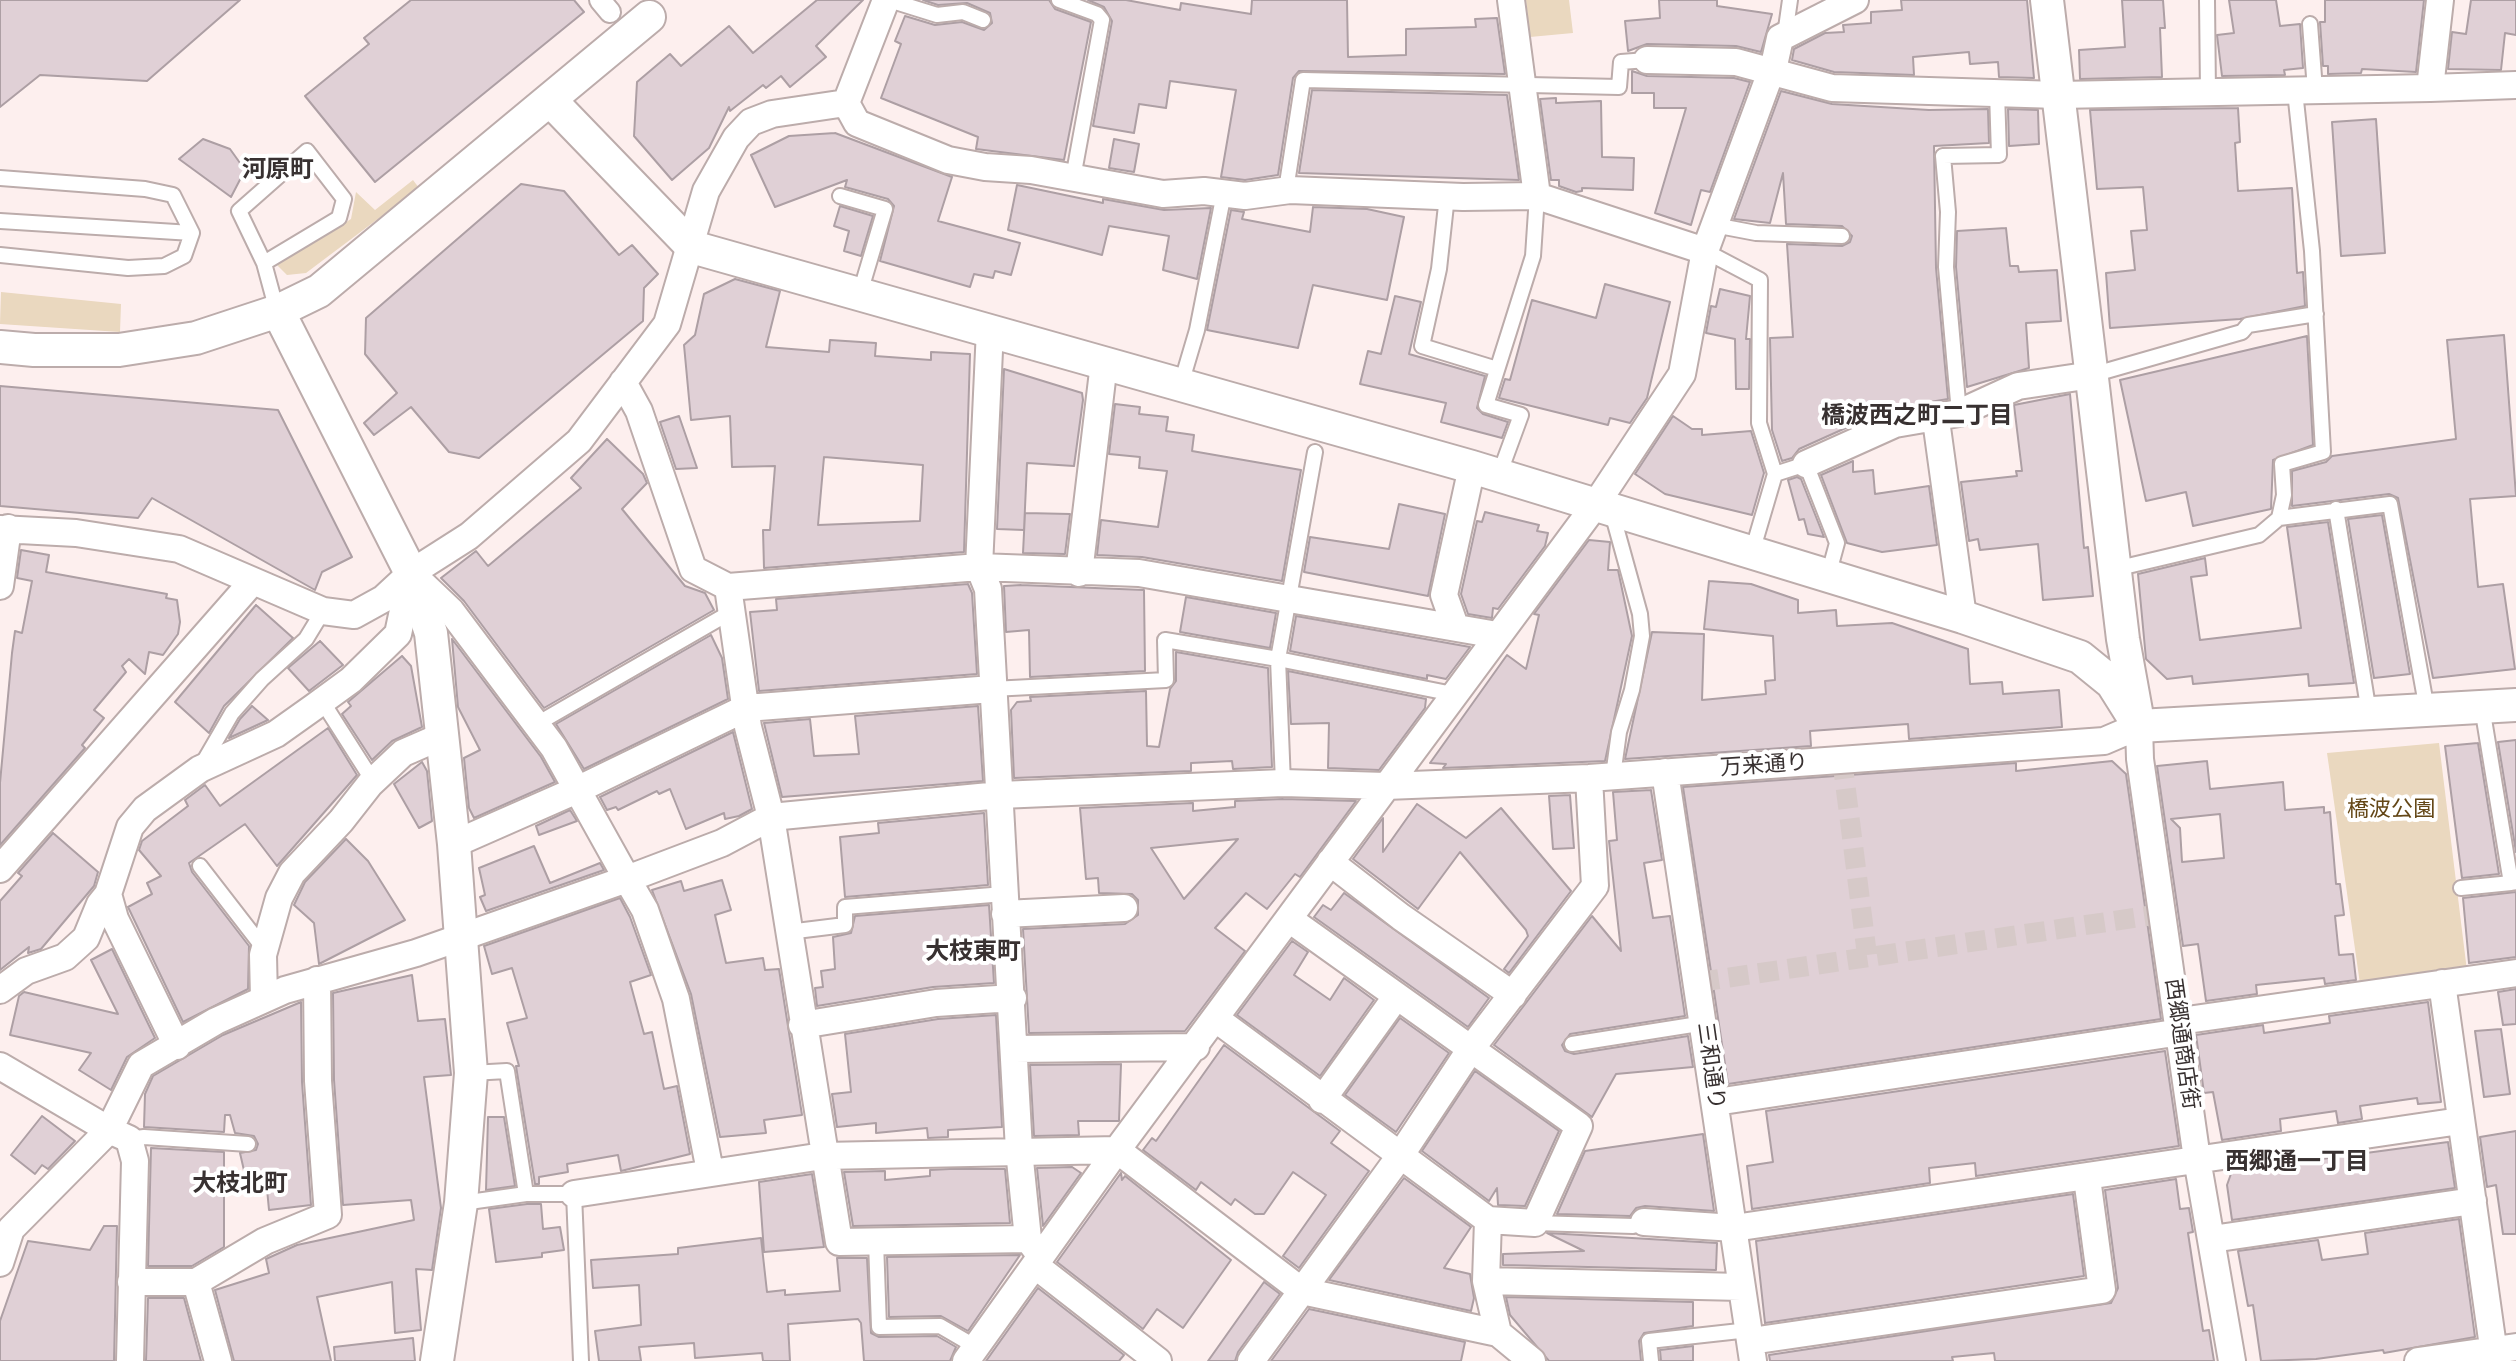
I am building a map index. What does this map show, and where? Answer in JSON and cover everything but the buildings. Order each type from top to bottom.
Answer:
[{"type":"street","points":[[846,103],[888,0]]},
{"type":"street","points":[[1511,0],[1537,196]]},
{"type":"street","points":[[971,1354],[1035,1254],[1196,1047],[1497,635],[1604,507],[1682,374],[1705,251],[1780,38],[1855,0]]},
{"type":"street","points":[[2047,0],[2115,569],[2139,726]]},
{"type":"street","points":[[2430,88],[2440,0]]},
{"type":"street","points":[[0,347],[119,350],[196,338],[278,311],[319,291],[649,17]]},
{"type":"street","points":[[1647,60],[1736,62],[1832,88],[2058,95],[2516,85]]},
{"type":"street","points":[[550,100],[692,247],[1486,471],[1963,617],[2080,657],[2112,683],[2139,726]]},
{"type":"street","points":[[846,103],[857,123],[948,160],[1163,194],[1224,193],[1245,196],[1286,190],[1537,196],[1705,251]]},
{"type":"street","points":[[0,586],[4,529],[76,533],[179,549],[323,611],[354,615],[383,599],[411,573],[469,536],[579,441],[667,324],[706,191],[736,138],[751,122],[772,114],[815,111],[846,103]]},
{"type":"street","points":[[278,311],[411,573],[431,633],[454,844],[471,1073],[461,1203],[437,1361]]},
{"type":"street","points":[[990,329],[979,567],[988,589],[1019,1150],[1035,1254]]},
{"type":"street","points":[[1079,573],[1104,363]]},
{"type":"street","points":[[1806,464],[1895,424],[1947,417],[2018,386],[2092,375]]},
{"type":"street","points":[[623,382],[639,411],[693,569],[729,600],[746,708],[771,817],[839,1242],[876,1241],[1035,1254],[1158,1361]]},
{"type":"street","points":[[1947,417],[1963,617]]},
{"type":"street","points":[[1455,626],[1444,595],[1486,471]]},
{"type":"street","points":[[729,600],[979,567],[1139,573],[1497,635]]},
{"type":"street","points":[[0,990],[26,971],[65,957],[86,938],[108,894],[130,827],[145,809],[200,769],[276,734],[322,701],[398,634],[411,573]]},
{"type":"street","points":[[411,573],[451,611],[535,725],[579,789],[645,910],[676,999],[710,1171]]},
{"type":"street","points":[[0,869],[253,581]]},
{"type":"street","points":[[454,844],[579,789],[746,708],[992,689]]},
{"type":"street","points":[[2139,726],[2516,705]]},
{"type":"street","name":"万来通り","points":[[771,817],[1000,795],[1283,783],[1386,786],[1601,777],[2104,741],[2139,726]]},
{"type":"street","name":"西郷通商店街","points":[[2139,726],[2161,914],[2181,1027],[2197,1159],[2232,1361]]},
{"type":"street","points":[[264,999],[265,950],[279,898],[292,873],[373,781],[403,753],[442,736]]},
{"type":"street","name":"三和通り","points":[[1665,772],[1751,1344]]},
{"type":"street","points":[[1251,1361],[1400,1156],[1470,1050],[1595,886],[1601,777]]},
{"type":"street","points":[[0,1263],[11,1229],[119,1135],[141,1065],[216,1021],[317,980],[416,953],[627,879],[722,843],[771,817]]},
{"type":"street","points":[[1330,862],[1401,917],[1513,995]]},
{"type":"street","points":[[108,894],[115,919],[177,1046]]},
{"type":"street","points":[[1004,904],[1124,908]]},
{"type":"street","points":[[1216,1019],[1488,1220],[1535,1223],[1579,1126],[1289,919]]},
{"type":"street","points":[[1716,1102],[2516,973]]},
{"type":"street","points":[[131,1282],[196,1282],[265,1241],[328,1215],[318,1081],[317,980]]},
{"type":"street","points":[[2418,1361],[2502,1353],[2460,1121],[2442,983]]},
{"type":"street","points":[[1322,1100],[1396,997]]},
{"type":"street","points":[[802,1025],[936,1003],[1013,998]]},
{"type":"street","points":[[1015,1049],[1196,1047]]},
{"type":"street","points":[[0,1066],[119,1135],[135,1161],[130,1361]]},
{"type":"street","points":[[1644,1222],[1734,1228],[2460,1121]]},
{"type":"street","points":[[574,1194],[823,1156],[1117,1150],[1302,1291],[1498,1333],[1532,1361]]},
{"type":"street","points":[[1751,1344],[2102,1290],[2087,1178]]},
{"type":"street","points":[[2212,1239],[2473,1201]]},
{"type":"street","points":[[1488,1220],[1486,1281],[1498,1333]]},
{"type":"street","points":[[1486,1281],[1741,1287]]},
{"type":"street","points":[[196,1282],[218,1361]]},
{"type":"lane","points":[[888,0],[937,15],[963,12],[983,20]]},
{"type":"lane","points":[[1059,0],[1097,14],[1102,20],[1073,178]]},
{"type":"lane","points":[[1785,35],[1790,0]]},
{"type":"lane","points":[[2207,0],[2208,93]]},
{"type":"lane","points":[[2279,518],[2284,495],[2282,464],[2323,452],[2305,90],[2310,24]]},
{"type":"lane","points":[[1286,190],[1303,80],[1619,87],[1621,62],[1647,60]]},
{"type":"lane","points":[[1947,417],[1948,212],[1943,156],[1999,155],[1997,92]]},
{"type":"lane","points":[[264,263],[339,218],[344,199],[307,151],[239,211],[264,263],[278,311]]},
{"type":"lane","points":[[0,178],[145,189],[173,195],[192,233],[184,256],[164,266],[128,268],[0,255]]},
{"type":"lane","points":[[1181,384],[1197,330],[1224,193]]},
{"type":"lane","points":[[840,196],[885,209],[860,293]]},
{"type":"lane","points":[[1447,196],[1439,269],[1422,346],[1497,369]]},
{"type":"lane","points":[[1486,471],[1521,415],[1486,405],[1533,256],[1537,196]]},
{"type":"lane","points":[[0,221],[192,233]]},
{"type":"lane","points":[[1714,225],[1756,233],[1842,236]]},
{"type":"lane","points":[[1705,251],[1760,280],[1759,423],[1775,474],[1752,552]]},
{"type":"lane","points":[[2092,375],[2242,332],[2248,325],[2316,314]]},
{"type":"lane","points":[[1283,783],[1278,659],[1315,452]]},
{"type":"lane","points":[[1775,474],[1806,464],[1837,543],[1828,576]]},
{"type":"lane","points":[[2115,569],[2259,535],[2279,518],[2390,504],[2427,710]]},
{"type":"lane","points":[[1601,777],[1632,690],[1642,636],[1640,614],[1604,507]]},
{"type":"lane","points":[[2336,509],[2369,713]]},
{"type":"lane","points":[[535,725],[729,600]]},
{"type":"lane","points":[[200,769],[232,713],[262,679],[306,639],[323,611]]},
{"type":"lane","points":[[992,689],[1166,680],[1165,640],[1453,694]]},
{"type":"lane","points":[[322,701],[373,781]]},
{"type":"lane","points":[[2461,888],[2513,883],[2482,707]]},
{"type":"lane","points":[[200,866],[265,950]]},
{"type":"lane","points":[[788,932],[845,925],[845,907],[1004,904]]},
{"type":"lane","points":[[1572,1044],[1705,1023]]},
{"type":"lane","points":[[471,1073],[507,1071],[526,1194]]},
{"type":"lane","points":[[119,1135],[248,1144]]},
{"type":"lane","points":[[461,1203],[526,1194],[574,1194],[581,1361]]},
{"type":"lane","points":[[1535,1223],[1633,1226],[1644,1222]]},
{"type":"lane","points":[[876,1241],[879,1327],[940,1326],[971,1354]]},
{"type":"lane","points":[[1651,1361],[1649,1341],[1751,1344]]},
{"type":"green space","points":[[1526,0],[1569,0],[1573,33],[1530,37]]},
{"type":"green space","points":[[413,180],[419,188],[306,273],[287,275],[277,265],[351,219],[356,192],[375,210]]},
{"type":"green space","points":[[1,292],[121,304],[120,332],[0,324]]},
{"type":"green space","name":"橋波公園","points":[[2439,743],[2467,971],[2360,984],[2327,753]]},
{"type":"tunnel","points":[[1842,759],[1867,955]]},
{"type":"tunnel","points":[[1699,982],[2161,914]]},
{"type":"district","name":"河原町","points":[[278,170]]},
{"type":"district","name":"橋波西之町二丁目","points":[[1917,416]]},
{"type":"district","name":"大枝東町","points":[[973,952]]},
{"type":"district","name":"西郷通一丁目","points":[[2297,1162]]},
{"type":"district","name":"大枝北町","points":[[240,1184]]}]
